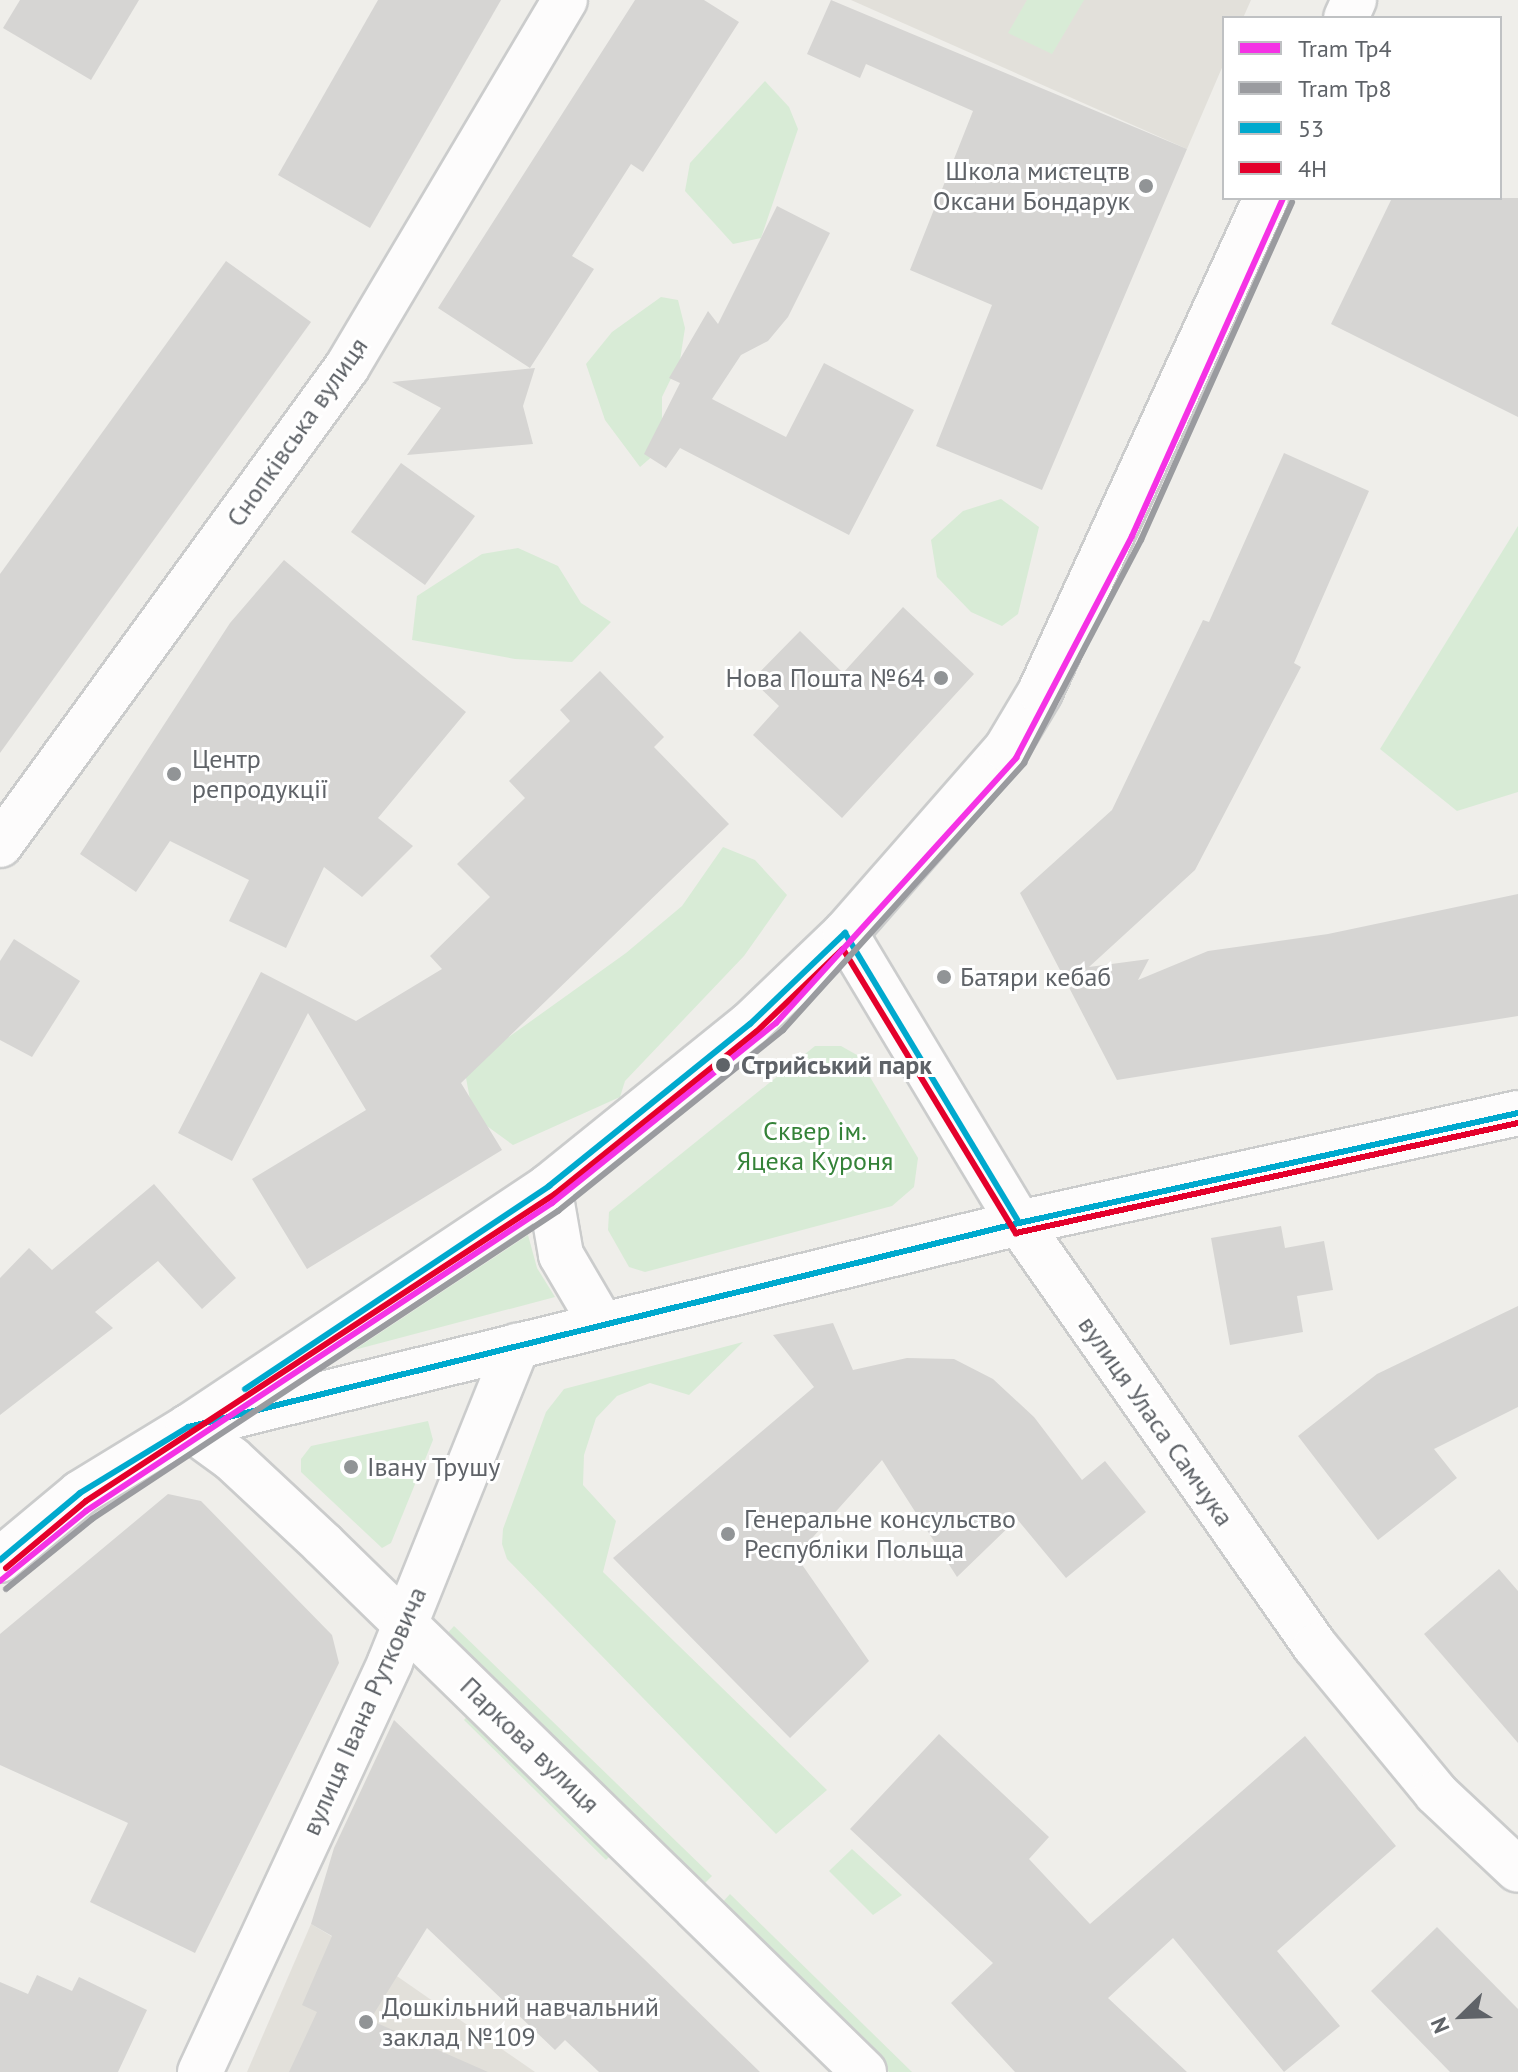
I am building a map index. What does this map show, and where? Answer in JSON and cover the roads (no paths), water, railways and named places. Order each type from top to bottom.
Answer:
[{"type":"main road","name":"Снопківська вулиця","points":[[0,845],[347,367],[565,0]]},
{"type":"main road","points":[[0,1560],[80,1493],[188,1427],[549,1186],[750,1024],[845,933],[1006,749],[1040,692],[1265,200]]},
{"type":"main road","name":"вулиця Уласа Самчука","points":[[845,933],[1019,1223],[1315,1646],[1416,1768],[1518,1870]]},
{"type":"main road","points":[[188,1427],[1019,1223],[1518,1113]]},
{"type":"main road","points":[[549,1186],[561,1255],[602,1325]]},
{"type":"main road","name":"вулиця Івана Рутковича","points":[[200,2072],[390,1662],[403,1620],[517,1346]]},
{"type":"main road","name":"Паркова вулиця","points":[[188,1427],[232,1459],[403,1620],[864,2072]]},
{"type":"tram line","name":"Тр4","points":[[0,1581],[86,1511],[552,1203],[776,1023],[1016,758],[1132,536],[1282,200]]},
{"type":"tram line","name":"Тр8","points":[[6,1589],[92,1519],[558,1211],[783,1030],[1024,763],[1141,540],[1292,202]]},
{"type":"place","name":"Школа мистецтв Оксани Бондарук","points":[[1146,186]]},
{"type":"place","name":"Нова Пошта №64","points":[[941,678]]},
{"type":"place","name":"Центр репродукції","points":[[174,774]]},
{"type":"place","name":"Батяри кебаб","points":[[944,977]]},
{"type":"place","name":"Стрийський парк","points":[[723,1065]]},
{"type":"place","name":"Івану Трушу","points":[[351,1467]]},
{"type":"place","name":"Генеральне консульство Республіки Польща","points":[[728,1534]]},
{"type":"place","name":"Дошкільний навчальний заклад №109","points":[[366,2022]]},
{"type":"park label","name":"Сквер ім. Яцека Куроня","points":[[815,1146]]}]
